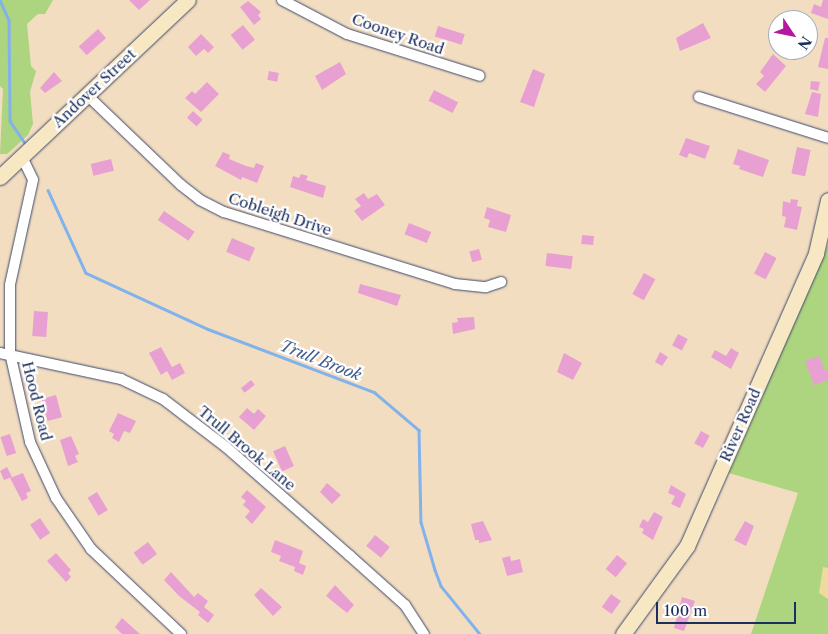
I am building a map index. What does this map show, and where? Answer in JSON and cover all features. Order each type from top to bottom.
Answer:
[{"type":"main road","name":"Andover Street","points":[[0,177],[188,0]]},
{"type":"main road","name":"River Road","points":[[622,634],[667,578],[687,546],[816,253],[828,200]]},
{"type":"street","name":"Cooney Road","points":[[282,0],[347,34],[480,76]]},
{"type":"street","name":"Cobleigh Drive","points":[[87,95],[181,185],[200,200],[224,212],[455,284],[486,287],[501,282]]},
{"type":"street","points":[[699,97],[828,138]]},
{"type":"street","name":"Hood Road","points":[[22,157],[33,180],[10,285],[5,353],[30,442],[56,498],[91,549],[181,634]]},
{"type":"street","name":"Trull Brook Lane","points":[[5,353],[121,379],[163,399],[226,447],[349,555],[404,605],[424,634]]},
{"type":"green space","points":[[0,0],[53,0],[45,14],[38,14],[27,24],[31,66],[36,71],[30,92],[33,124],[28,135],[7,154],[0,154],[3,89],[0,86]]},
{"type":"green space","points":[[828,245],[828,634],[751,634],[798,493],[729,473]]},
{"type":"sand","points":[[823,567],[828,568],[828,599],[819,593]]},
{"type":"building","points":[[129,0],[150,0],[139,10]]},
{"type":"building","points":[[823,0],[828,0],[828,19],[818,15],[818,10],[812,10],[814,4],[821,7]]},
{"type":"building","points":[[248,1],[261,12],[258,15],[261,19],[254,25],[240,7]]},
{"type":"building","points":[[703,23],[711,38],[680,51],[676,38]]},
{"type":"building","points":[[243,25],[255,40],[243,50],[231,35]]},
{"type":"building","points":[[438,26],[465,34],[462,45],[435,37]]},
{"type":"building","points":[[98,29],[106,38],[87,55],[79,46]]},
{"type":"building","points":[[201,34],[214,47],[208,53],[204,49],[196,56],[188,47]]},
{"type":"building","points":[[825,38],[828,38],[828,69],[818,67]]},
{"type":"building","points":[[769,60],[780,60],[786,66],[765,92],[756,84],[764,76],[760,72]]},
{"type":"building","points":[[340,62],[346,74],[322,90],[315,76]]},
{"type":"building","points":[[533,69],[545,74],[534,107],[520,102]]},
{"type":"building","points":[[269,71],[279,73],[277,82],[267,80]]},
{"type":"building","points":[[54,72],[62,81],[45,93],[40,88]]},
{"type":"building","points":[[811,81],[820,82],[818,91],[810,89]]},
{"type":"building","points":[[207,82],[219,94],[201,112],[185,98],[192,91],[195,94]]},
{"type":"building","points":[[434,90],[458,102],[453,113],[429,101]]},
{"type":"building","points":[[812,92],[821,94],[818,117],[805,114]]},
{"type":"building","points":[[193,111],[203,120],[197,126],[187,118]]},
{"type":"building","points":[[686,138],[710,146],[705,159],[689,153],[687,158],[679,155]]},
{"type":"building","points":[[797,147],[811,150],[805,176],[791,173]]},
{"type":"building","points":[[738,149],[769,160],[763,177],[739,169],[740,166],[733,164]]},
{"type":"building","points":[[223,152],[230,155],[229,159],[246,166],[254,168],[256,163],[264,166],[257,183],[242,177],[241,180],[215,166]]},
{"type":"building","points":[[111,159],[114,171],[94,176],[91,164]]},
{"type":"building","points":[[301,174],[308,176],[306,180],[326,186],[323,198],[290,187],[293,176],[299,178]]},
{"type":"building","points":[[364,193],[368,199],[377,194],[385,205],[362,221],[354,211],[361,206],[355,199]]},
{"type":"building","points":[[791,199],[798,200],[797,206],[802,207],[797,230],[784,227],[786,217],[782,216],[783,201],[790,203]]},
{"type":"building","points":[[487,207],[511,215],[506,232],[488,227],[490,220],[484,218]]},
{"type":"building","points":[[164,211],[195,232],[189,241],[158,220]]},
{"type":"building","points":[[409,223],[431,232],[427,243],[405,234]]},
{"type":"building","points":[[582,235],[594,236],[593,245],[581,244]]},
{"type":"building","points":[[232,238],[255,248],[249,262],[226,252]]},
{"type":"building","points":[[479,249],[482,260],[472,262],[469,252]]},
{"type":"building","points":[[765,252],[777,258],[766,279],[754,273]]},
{"type":"building","points":[[547,253],[573,256],[571,269],[545,266]]},
{"type":"building","points":[[644,273],[655,279],[644,300],[632,294]]},
{"type":"building","points":[[360,284],[401,295],[397,306],[358,293]]},
{"type":"building","points":[[34,311],[48,312],[46,337],[32,336]]},
{"type":"building","points":[[474,317],[475,329],[453,334],[452,323],[458,322],[457,318]]},
{"type":"building","points":[[678,334],[688,339],[682,351],[672,346]]},
{"type":"building","points":[[161,347],[172,367],[180,363],[185,373],[172,380],[167,371],[161,375],[149,353]]},
{"type":"building","points":[[731,348],[739,353],[731,369],[711,357],[715,350],[726,356]]},
{"type":"building","points":[[660,352],[668,357],[662,366],[655,362]]},
{"type":"building","points":[[564,353],[582,363],[573,380],[557,372]]},
{"type":"building","points":[[819,356],[825,371],[828,370],[828,380],[814,385],[805,361]]},
{"type":"building","points":[[251,380],[255,385],[245,393],[241,388]]},
{"type":"building","points":[[56,395],[62,417],[47,421],[42,399]]},
{"type":"building","points":[[247,408],[254,414],[258,409],[266,416],[254,430],[239,417]]},
{"type":"building","points":[[118,413],[136,421],[130,433],[124,431],[119,442],[112,438],[114,434],[109,431]]},
{"type":"building","points":[[701,431],[710,436],[703,448],[694,443]]},
{"type":"building","points":[[10,434],[16,453],[7,456],[0,437]]},
{"type":"building","points":[[71,436],[79,454],[75,456],[78,462],[68,466],[60,440]]},
{"type":"building","points":[[285,446],[294,466],[282,471],[273,451]]},
{"type":"building","points":[[7,467],[12,477],[4,480],[0,471]]},
{"type":"building","points":[[23,473],[31,491],[26,493],[28,498],[22,501],[10,478]]},
{"type":"building","points":[[327,483],[341,495],[332,504],[320,492]]},
{"type":"building","points":[[671,485],[686,494],[680,508],[671,504],[675,496],[668,493]]},
{"type":"building","points":[[247,490],[266,507],[252,524],[245,517],[250,511],[243,505],[246,501],[241,497]]},
{"type":"building","points":[[97,492],[108,510],[98,516],[88,498]]},
{"type":"building","points":[[654,512],[663,517],[653,540],[642,533],[644,529],[639,527],[643,519],[648,522]]},
{"type":"building","points":[[40,518],[50,533],[40,540],[30,525]]},
{"type":"building","points":[[483,521],[492,540],[479,543],[479,540],[475,540],[471,524]]},
{"type":"building","points":[[745,521],[754,526],[746,546],[734,540]]},
{"type":"building","points":[[375,535],[390,547],[381,558],[366,546]]},
{"type":"building","points":[[275,540],[303,551],[299,563],[306,566],[303,575],[294,571],[295,567],[279,561],[281,556],[271,552]]},
{"type":"building","points":[[148,542],[157,554],[143,565],[134,553]]},
{"type":"building","points":[[56,553],[71,570],[68,573],[71,577],[66,582],[47,561]]},
{"type":"building","points":[[617,555],[627,563],[616,577],[606,569]]},
{"type":"building","points":[[510,556],[511,561],[520,559],[523,572],[507,576],[502,558]]},
{"type":"building","points":[[171,572],[194,597],[198,593],[208,601],[204,607],[214,615],[208,623],[198,615],[200,612],[179,596],[164,580]]},
{"type":"building","points":[[335,585],[354,605],[347,613],[326,596]]},
{"type":"building","points":[[261,588],[282,607],[273,616],[254,595]]},
{"type":"building","points":[[611,594],[621,601],[612,614],[602,607]]},
{"type":"building","points":[[682,597],[695,601],[684,631],[674,628]]},
{"type":"building","points":[[122,618],[140,634],[122,634],[115,627]]},
{"type":"waterway","name":"Trull Brook","points":[[0,0],[9,20],[10,121],[24,142]]},
{"type":"waterway","name":"Trull Brook","points":[[48,190],[86,273],[208,329],[374,392],[419,430],[421,522],[435,570],[441,586],[480,634]]}]
